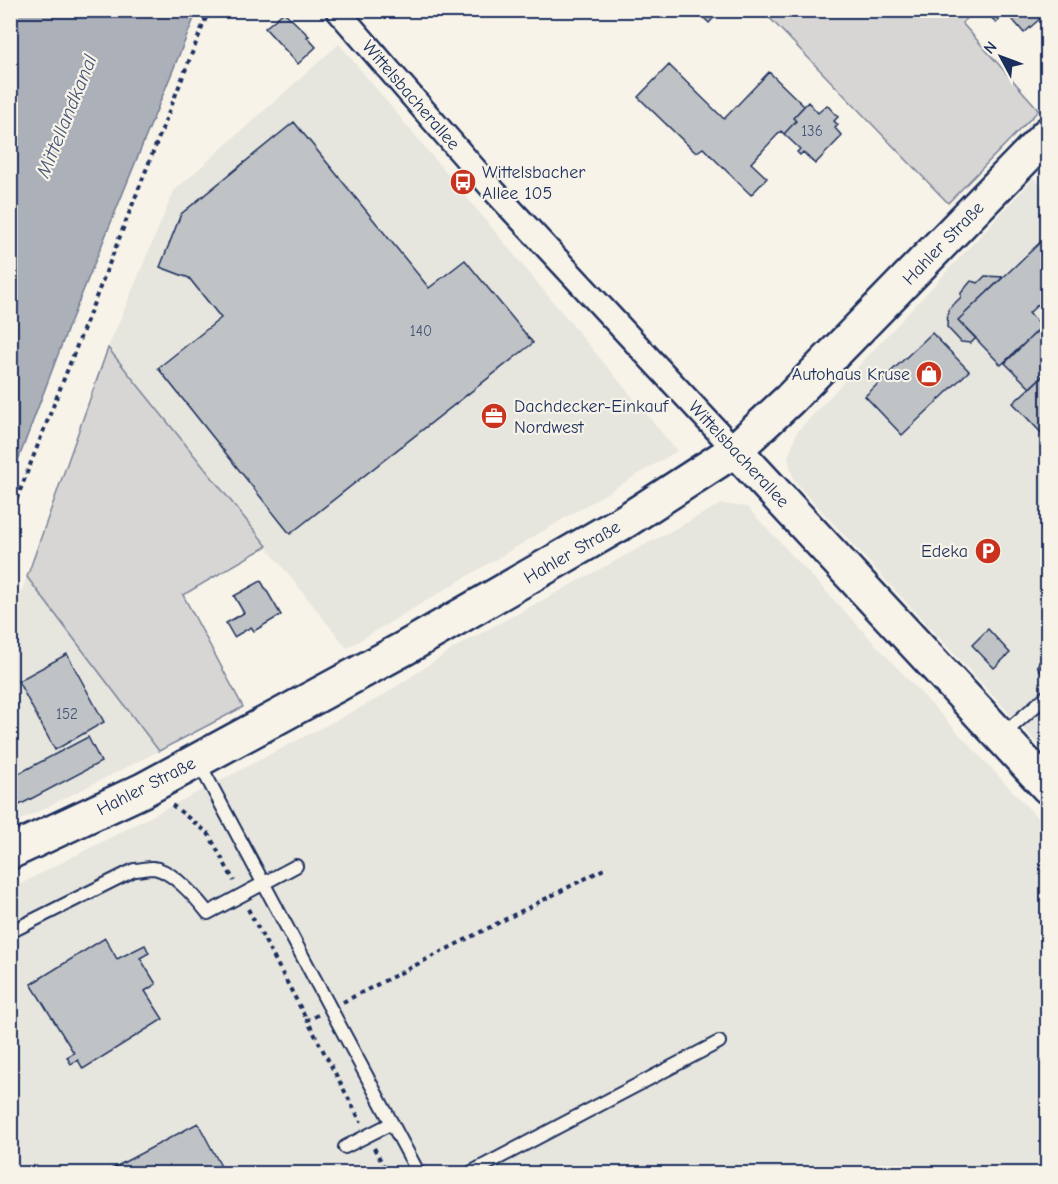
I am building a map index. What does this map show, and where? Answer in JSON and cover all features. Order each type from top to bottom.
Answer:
[{"type":"street","name":"Wittelsbacherallee","points":[[337,10],[495,192],[1047,787]]},
{"type":"street","name":"Hahler Straße","points":[[10,852],[143,790],[405,648],[627,520],[735,450],[789,400],[1047,134]]},
{"type":"lane","points":[[1000,736],[1047,695]]},
{"type":"lane","points":[[198,760],[419,1173]]},
{"type":"lane","points":[[10,932],[134,870],[155,868],[180,883],[208,913],[296,866]]},
{"type":"lane","points":[[468,1173],[719,1042]]},
{"type":"lane","points":[[345,1147],[392,1123]]},
{"type":"path","points":[[10,516],[209,10]]},
{"type":"path","points":[[388,1173],[307,1020],[606,868]]},
{"type":"path","points":[[517,1173],[524,1170]]},
{"type":"shaded area","points":[[763,11],[975,11],[962,23],[1039,110],[948,203]]},
{"type":"shaded area","points":[[339,44],[677,451],[347,648],[108,348],[174,191]]},
{"type":"shaded area","points":[[1034,178],[1048,192],[1047,754],[805,493],[794,480],[788,458],[797,432]]},
{"type":"shaded area","points":[[108,348],[267,546],[183,595],[243,707],[159,751],[27,577]]},
{"type":"shaded area","points":[[721,504],[747,507],[1047,828],[1047,1173],[11,1174],[11,889],[379,698],[459,645]]},
{"type":"shaded area","points":[[27,577],[159,751],[11,825],[10,621]]},
{"type":"water","name":"Mittellandkanal","points":[[11,10],[197,11],[68,328],[11,479]]},
{"type":"building","points":[[696,10],[721,10],[709,23]]},
{"type":"building","points":[[1038,10],[1043,16],[1024,33],[1007,13],[996,23],[986,11]]},
{"type":"building","points":[[284,12],[309,36],[307,37],[316,47],[298,64],[265,28]]},
{"type":"building","points":[[669,65],[724,119],[769,72],[804,106],[793,118],[796,121],[784,134],[781,131],[751,163],[767,178],[751,195],[703,148],[697,152],[694,151],[638,97]]},
{"type":"building","points":[[808,102],[818,113],[827,105],[838,117],[834,121],[838,125],[835,128],[842,136],[815,164],[803,152],[800,155],[797,152],[800,149],[784,134],[796,121],[793,118]]},
{"type":"building","points":[[294,122],[429,288],[465,260],[533,343],[290,534],[158,368],[221,318],[189,278],[160,267],[181,214]]},
{"type":"building","points":[[1048,235],[1048,295],[1029,313],[1042,327],[1001,365],[958,320]]},
{"type":"building","points":[[985,276],[1003,277],[958,320],[976,338],[971,343],[961,342],[947,327],[948,310],[961,297],[961,293],[971,281],[978,283]]},
{"type":"building","points":[[1038,330],[1048,339],[1048,371],[1030,388],[1005,363]]},
{"type":"building","points":[[932,333],[969,371],[902,435],[865,396]]},
{"type":"building","points":[[1048,371],[1048,440],[1013,403]]},
{"type":"building","points":[[261,581],[281,615],[254,631],[251,627],[234,637],[226,623],[244,613],[234,596]]},
{"type":"building","points":[[988,629],[1010,653],[994,668],[972,645]]},
{"type":"building","points":[[67,654],[104,722],[55,750],[18,681]]},
{"type":"building","points":[[88,737],[101,762],[10,810],[10,778]]},
{"type":"building","points":[[105,938],[117,959],[145,945],[149,953],[140,958],[156,984],[145,991],[163,1019],[83,1069],[78,1060],[71,1064],[67,1057],[74,1053],[31,984]]},
{"type":"building","points":[[198,1123],[225,1174],[102,1174]]},
{"type":"place","name":"Wittelsbacher Allee 105","points":[[463,182]]},
{"type":"place","name":"Autohaus Kruse","points":[[929,374]]},
{"type":"place","name":"Dachdecker-Einkauf Nordwest","points":[[494,416]]},
{"type":"place","name":"Edeka","points":[[988,551]]}]
